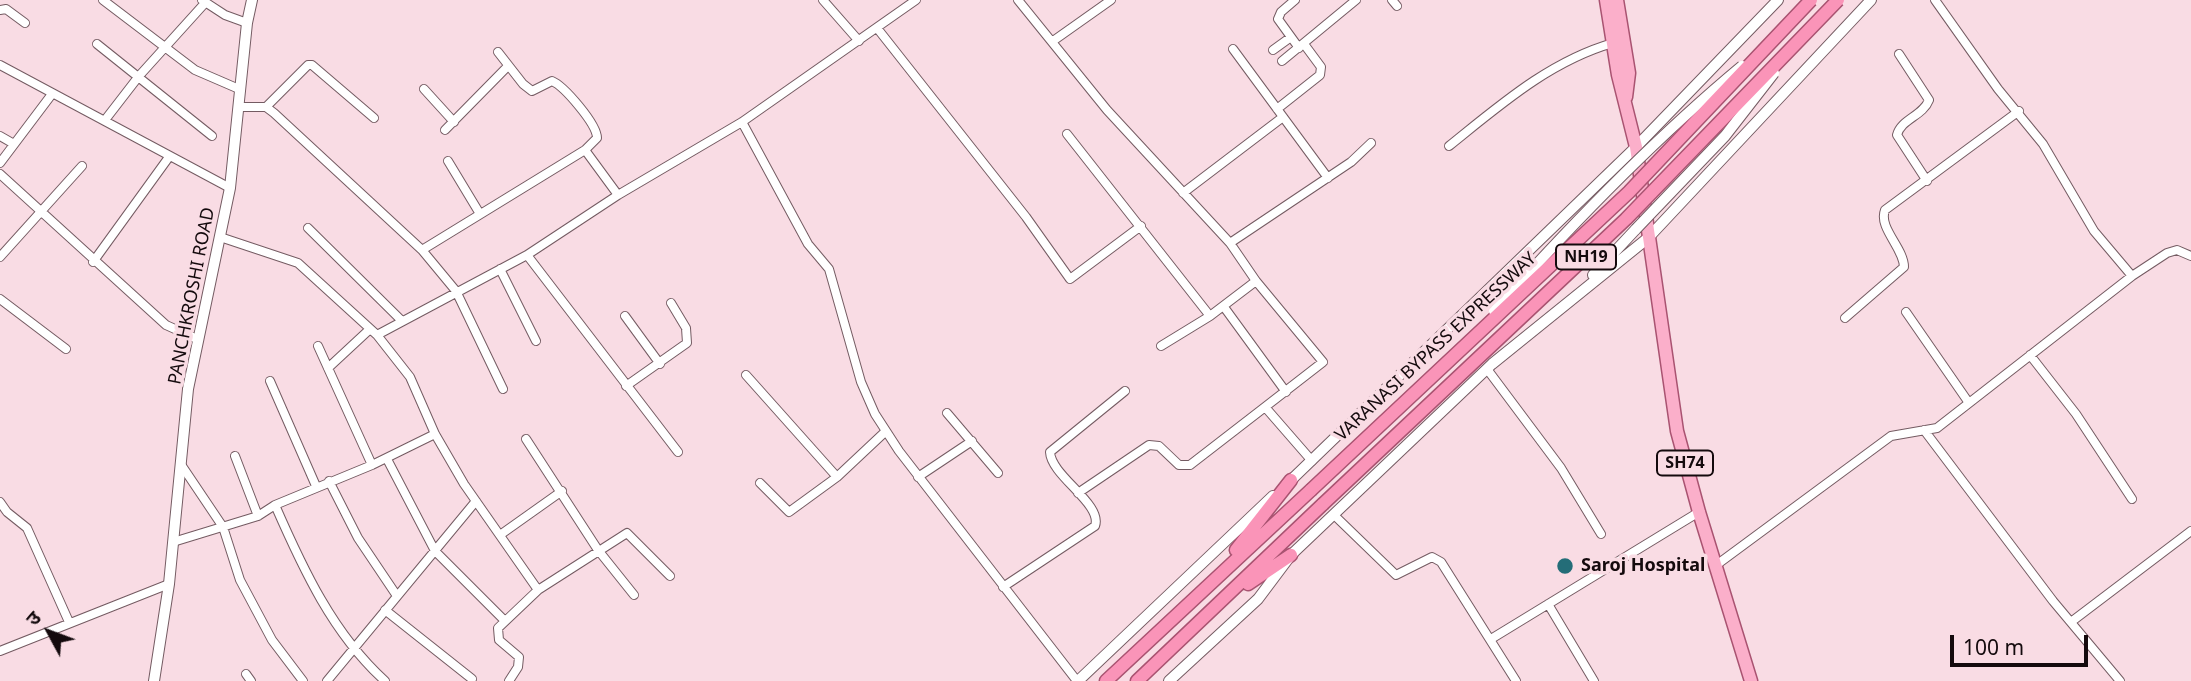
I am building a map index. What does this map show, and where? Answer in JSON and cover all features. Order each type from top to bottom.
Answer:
[{"type":"highway","name":"VARANASI BYPASS EXPRESSWAY","points":[[1106,681],[1629,192],[1811,0]]},
{"type":"highway","name":"VARANASI BYPASS EXPRESSWAY","points":[[1137,681],[1626,219],[1838,0]]},
{"type":"highway","points":[[1197,595],[1291,480]]},
{"type":"highway","points":[[1219,603],[1292,555]]},
{"type":"main road","name":"SH74","points":[[1606,0],[1636,147],[1668,383],[1699,512],[1752,681]]},
{"type":"main road","name":"SH74","points":[[1616,0],[1629,73],[1625,101]]},
{"type":"street","points":[[103,0],[195,70],[239,89]]},
{"type":"street","name":"PANCHKROSHI ROAD","points":[[154,681],[169,584],[188,389],[230,188],[239,89],[252,0]]},
{"type":"street","points":[[823,0],[859,41]]},
{"type":"street","points":[[377,335],[527,255],[618,195],[742,122],[916,0]]},
{"type":"street","points":[[1018,0],[1107,110],[1230,243],[1256,281],[1323,362],[1190,465],[1179,465],[1160,446],[1149,445],[1078,493]]},
{"type":"street","points":[[1053,41],[1111,0]]},
{"type":"street","points":[[1183,193],[1280,113],[1320,75],[1321,67],[1291,37],[1279,16],[1295,0]]},
{"type":"street","points":[[1282,61],[1356,0]]},
{"type":"street","points":[[742,122],[808,244],[829,269],[861,382],[886,431],[918,477],[1077,681],[1312,461],[1636,147],[1777,0]]},
{"type":"street","points":[[1169,681],[1258,599],[1292,555],[1487,369],[1648,238],[1871,0]]},
{"type":"street","points":[[1935,0],[1998,89],[2019,111],[2043,144],[2094,231],[2132,276]]},
{"type":"street","points":[[105,120],[203,1],[247,23]]},
{"type":"street","points":[[0,10],[6,9],[25,23]]},
{"type":"street","points":[[877,27],[1026,217],[1070,279],[1141,226]]},
{"type":"street","points":[[1273,50],[1291,37]]},
{"type":"street","points":[[1560,308],[1725,136],[1803,37]]},
{"type":"street","points":[[1449,146],[1529,83],[1586,51],[1613,43]]},
{"type":"street","points":[[97,44],[212,136]]},
{"type":"street","points":[[1233,48],[1328,178]]},
{"type":"street","points":[[422,250],[585,150],[595,141],[597,132],[560,85],[552,81],[532,91],[498,52]]},
{"type":"street","points":[[1899,54],[1929,100],[1920,112],[1900,127],[1897,135],[1927,181]]},
{"type":"street","points":[[0,65],[230,188]]},
{"type":"street","points":[[266,107],[308,65],[312,65],[374,118]]},
{"type":"street","points":[[445,130],[509,66]]},
{"type":"street","points":[[424,89],[454,122]]},
{"type":"street","points":[[0,163],[52,94]]},
{"type":"street","points":[[238,107],[266,107],[422,250],[456,291],[503,389]]},
{"type":"street","points":[[1845,317],[1904,267],[1883,214],[2019,111]]},
{"type":"street","points":[[1067,134],[1210,317]]},
{"type":"street","points":[[0,136],[14,144]]},
{"type":"street","points":[[1230,243],[1328,178],[1371,143]]},
{"type":"street","points":[[585,150],[618,195]]},
{"type":"street","points":[[93,262],[169,157]]},
{"type":"street","points":[[448,161],[480,214]]},
{"type":"street","points":[[0,257],[82,166]]},
{"type":"street","points":[[0,174],[42,210],[93,262],[166,325],[197,339]]},
{"type":"street","points":[[308,228],[402,321]]},
{"type":"street","points":[[220,237],[298,263],[377,335],[410,377],[435,434],[476,501],[538,590]]},
{"type":"street","points":[[1715,566],[1891,436],[1937,428],[2132,276],[2167,253],[2177,250],[2191,256]]},
{"type":"street","points":[[527,255],[678,452]]},
{"type":"street","points":[[500,269],[536,341]]},
{"type":"street","points":[[1161,346],[1210,317],[1256,281]]},
{"type":"street","points":[[0,299],[65,349]]},
{"type":"street","points":[[626,386],[687,344],[688,337],[671,303]]},
{"type":"street","points":[[1224,307],[1286,391]]},
{"type":"street","points":[[1906,312],[1969,403]]},
{"type":"street","points":[[625,316],[660,364]]},
{"type":"street","points":[[328,368],[370,328]]},
{"type":"street","points":[[318,346],[372,465]]},
{"type":"street","points":[[2030,355],[2076,414],[2132,499]]},
{"type":"street","points":[[1487,369],[1561,468],[1601,534]]},
{"type":"street","points":[[746,375],[837,477]]},
{"type":"street","points":[[270,380],[316,486]]},
{"type":"street","points":[[1003,587],[1095,526],[1097,521],[1094,512],[1054,464],[1050,452],[1125,391]]},
{"type":"street","points":[[1265,407],[1312,461]]},
{"type":"street","points":[[947,413],[998,473]]},
{"type":"street","points":[[1923,430],[2071,622],[2120,681]]},
{"type":"street","points":[[760,483],[789,512],[837,477],[886,431]]},
{"type":"street","points":[[173,542],[258,516],[316,486],[387,459],[435,434]]},
{"type":"street","points":[[526,439],[598,550],[634,595]]},
{"type":"street","points":[[918,477],[972,441]]},
{"type":"street","points":[[235,457],[258,516]]},
{"type":"street","points":[[387,459],[435,551],[505,621]]},
{"type":"street","points":[[182,466],[223,527],[240,580],[272,640],[303,681]]},
{"type":"street","points":[[329,481],[358,538],[397,596]]},
{"type":"street","points":[[500,535],[562,491]]},
{"type":"street","points":[[327,681],[476,501]]},
{"type":"street","points":[[0,502],[7,512],[27,528],[69,622]]},
{"type":"street","points":[[275,505],[309,580],[354,648],[385,681]]},
{"type":"street","points":[[1491,639],[1699,512]]},
{"type":"street","points":[[1334,514],[1396,575],[1433,557],[1441,562],[1516,681]]},
{"type":"street","points":[[2071,622],[2191,531]]},
{"type":"street","points":[[509,681],[519,657],[496,634],[498,628],[538,590],[621,534],[630,533],[670,576]]},
{"type":"street","points":[[0,650],[169,584]]},
{"type":"street","points":[[1548,604],[1594,681]]},
{"type":"street","points":[[386,610],[472,678]]},
{"type":"place","name":"Saroj Hospital","points":[[1565,566]]}]
